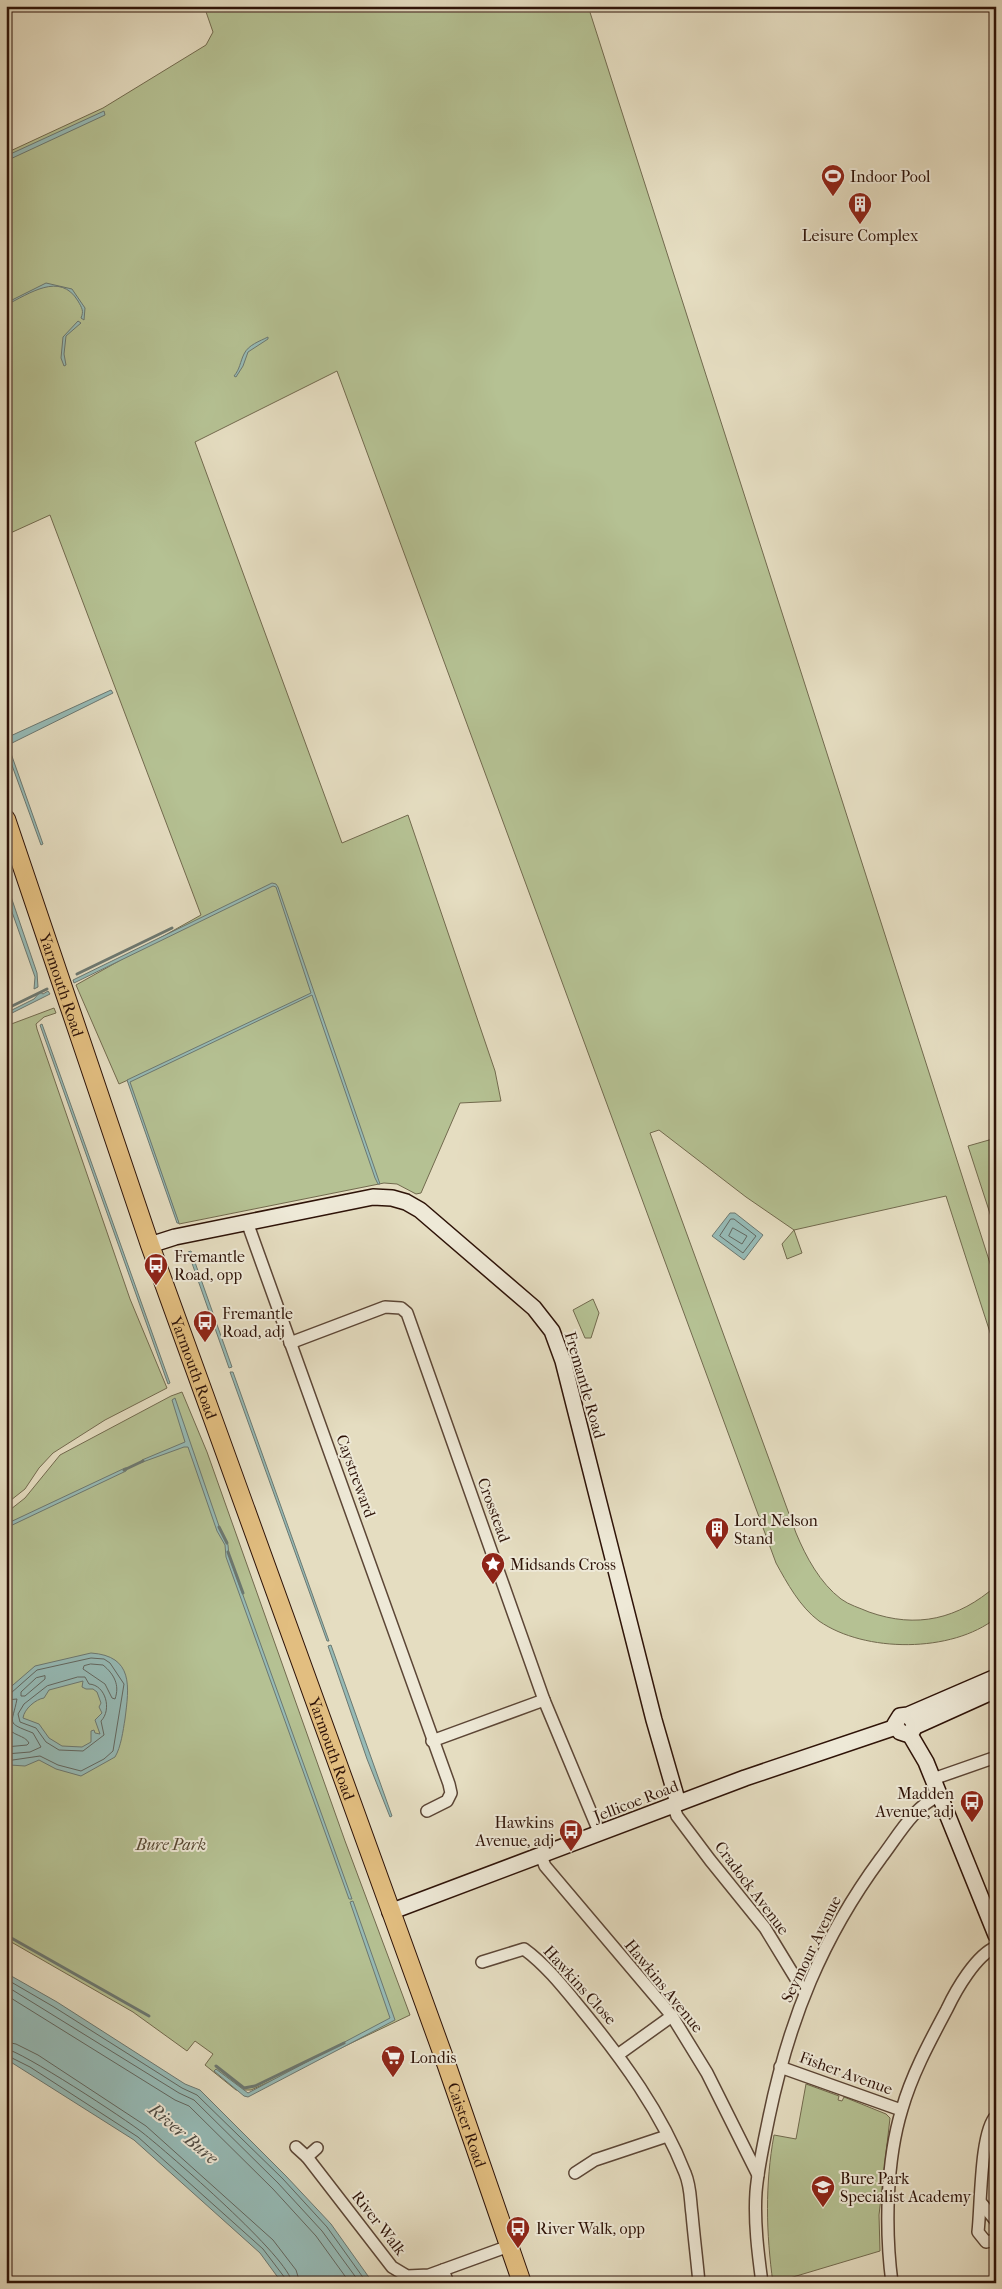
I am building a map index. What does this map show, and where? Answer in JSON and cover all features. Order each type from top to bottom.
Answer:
[{"type":"main road","name":"Yarmouth Road","points":[[6,819],[150,1245],[390,1912]]},
{"type":"main road","name":"Caister Road","points":[[390,1912],[522,2283]]},
{"type":"street","name":"Fremantle Road","points":[[150,1245],[174,1237],[373,1197],[392,1198],[418,1208],[534,1308],[552,1331],[563,1361],[676,1804]]},
{"type":"street","name":"Caystreward","points":[[247,1222],[451,1793],[447,1801],[441,1806],[426,1811]]},
{"type":"street","name":"Crosstead","points":[[290,1343],[385,1307],[401,1308],[407,1312],[544,1700],[600,1834]]},
{"type":"street","name":"Jellicoe Road","points":[[907,1726],[996,1677]]},
{"type":"street","name":"Jellicoe Road","points":[[390,1912],[676,1804],[907,1726],[996,1690]]},
{"type":"street","points":[[432,1741],[544,1700]]},
{"type":"street","points":[[907,1726],[940,1795],[996,1935]]},
{"type":"street","points":[[933,1779],[996,1757]]},
{"type":"street","name":"Seymour Avenue","points":[[762,2283],[757,2225],[758,2175],[780,2067],[804,1992],[860,1887],[908,1821],[918,1810],[940,1795]]},
{"type":"street","name":"Cradock Avenue","points":[[676,1804],[677,1816],[765,1928],[804,1992]]},
{"type":"street","name":"Hawkins Avenue","points":[[541,1856],[545,1866],[672,2016],[707,2073],[758,2175]]},
{"type":"street","points":[[892,2283],[888,2247],[890,2189],[901,2110],[916,2070],[952,1998],[984,1955],[996,1947]]},
{"type":"street","name":"Hawkins Close","points":[[482,1962],[524,1948],[568,1992],[619,2054],[648,2099],[686,2174],[691,2193],[699,2283]]},
{"type":"street","points":[[619,2054],[672,2016]]},
{"type":"street","name":"Fisher Avenue","points":[[780,2067],[901,2110]]},
{"type":"street","points":[[996,2116],[990,2121],[983,2158],[982,2204],[978,2232],[980,2237],[986,2242],[996,2240]]},
{"type":"street","points":[[575,2172],[595,2160],[667,2136]]},
{"type":"street","name":"River Walk","points":[[296,2147],[307,2157],[392,2268],[407,2276],[418,2277],[443,2270],[509,2246]]},
{"type":"street","points":[[307,2157],[317,2148]]},
{"type":"street","points":[[982,2204],[996,2221]]},
{"type":"street","points":[[443,2270],[448,2283]]},
{"type":"green space","points":[[204,6],[588,6],[996,1282],[996,1351],[946,1196],[794,1230],[746,1197],[659,1130],[650,1133],[796,1533],[814,1569],[833,1593],[851,1605],[869,1612],[904,1620],[936,1618],[952,1613],[982,1597],[996,1586],[996,1618],[978,1629],[956,1638],[933,1643],[908,1645],[860,1639],[838,1631],[812,1615],[794,1594],[776,1563],[337,371],[195,442],[342,843],[408,815],[495,1071],[501,1101],[460,1103],[421,1193],[416,1194],[397,1184],[384,1183],[179,1224],[128,1080],[119,1084],[76,985],[201,915],[50,515],[6,535],[6,153],[103,108],[206,45],[213,32]]},
{"type":"green space","points":[[54,1008],[56,1013],[44,1017],[36,1024],[37,1029],[130,1299],[167,1388],[105,1420],[53,1453],[39,1468],[25,1489],[6,1504],[6,1026]]},
{"type":"green space","points":[[996,1138],[996,1232],[968,1146]]},
{"type":"green space","points":[[794,1230],[802,1253],[787,1259],[782,1244]]},
{"type":"green space","points":[[593,1299],[599,1313],[591,1338],[585,1338],[573,1310]]},
{"type":"green space","name":"Bure Park","points":[[182,1392],[207,1452],[345,1841],[410,2015],[251,2090],[236,2090],[205,2065],[213,2054],[195,2041],[187,2051],[133,2012],[6,1939],[6,1513],[25,1498],[60,1455]]},
{"type":"green space","name":"Bure Park Specialist Academy","points":[[806,2084],[839,2096],[838,2100],[842,2101],[844,2097],[886,2114],[890,2118],[879,2215],[880,2251],[773,2283],[767,2209],[771,2153],[774,2135],[796,2139]]},
{"type":"water","points":[[104,111],[105,115],[6,161],[6,156]]},
{"type":"water","points":[[46,283],[72,289],[85,308],[84,320],[81,318],[82,310],[78,301],[71,292],[62,287],[53,286],[34,291],[6,305],[6,303]]},
{"type":"water","points":[[78,321],[81,323],[66,336],[64,354],[66,365],[64,366],[61,358],[63,337]]},
{"type":"water","points":[[268,337],[268,339],[248,352],[243,366],[236,377],[234,376],[248,348]]},
{"type":"water","points":[[111,690],[113,693],[8,745],[43,844],[41,845],[6,749],[6,738]]},
{"type":"water","points":[[6,882],[37,973],[38,987],[34,989],[35,977],[6,895]]},
{"type":"water","points":[[272,883],[278,887],[380,1184],[378,1184],[375,1178],[312,995],[130,1082],[179,1223],[177,1223],[127,1080],[311,993],[276,887],[273,886],[74,983],[73,980]]},
{"type":"water","points":[[48,991],[50,994],[6,1016],[6,1013],[34,999],[40,992],[43,994]]},
{"type":"water","points":[[42,1024],[170,1383],[168,1384],[40,1025]]},
{"type":"water","points":[[730,1213],[735,1213],[763,1235],[744,1260],[712,1236]]},
{"type":"water","points":[[191,1251],[232,1367],[229,1368],[188,1252]]},
{"type":"water","points":[[230,1372],[233,1372],[329,1641],[327,1641]]},
{"type":"water","points":[[175,1398],[219,1526],[228,1545],[229,1556],[352,1899],[349,1899],[226,1557],[225,1545],[217,1531],[188,1447],[140,1463],[142,1460],[185,1442],[172,1400]]},
{"type":"water","points":[[127,1468],[126,1471],[6,1528],[6,1524]]},
{"type":"water","points":[[331,1645],[392,1816],[390,1817],[367,1759],[328,1646]]},
{"type":"water","points":[[91,1653],[105,1655],[115,1660],[122,1667],[126,1675],[127,1696],[123,1734],[115,1757],[81,1776],[56,1769],[39,1760],[25,1766],[10,1765],[6,1768],[6,1691],[35,1666]],"holes":[[[83,1681],[82,1687],[93,1689],[97,1692],[101,1703],[99,1707],[102,1713],[95,1720],[100,1734],[95,1733],[94,1730],[91,1731],[91,1742],[82,1747],[62,1746],[49,1738],[39,1724],[23,1718],[28,1708],[37,1700],[44,1698],[49,1690]]]},
{"type":"water","points":[[353,1901],[395,2020],[248,2097],[244,2096],[214,2071],[216,2069],[248,2093],[390,2018],[350,1902]]},
{"type":"water","name":"River Bure","points":[[6,1973],[57,2002],[185,2084],[200,2090],[331,2224],[373,2283],[282,2283],[260,2253],[134,2140],[6,2059]]},
{"type":"waterway","points":[[77,974],[172,928]]},
{"type":"waterway","points":[[6,1009],[47,989]]},
{"type":"waterway","points":[[124,1470],[143,1461]]},
{"type":"waterway","points":[[219,1527],[227,1543]]},
{"type":"waterway","points":[[228,1552],[243,1593]]},
{"type":"waterway","points":[[6,1935],[149,2016]]},
{"type":"waterway","points":[[216,2066],[244,2088],[255,2086],[344,2043]]},
{"type":"place","name":"Indoor Pool","points":[[833,197]]},
{"type":"place","name":"Leisure Complex","points":[[860,225]]},
{"type":"place","name":"Fremantle Road, opp","points":[[156,1286]]},
{"type":"place","name":"Fremantle Road, adj","points":[[205,1343]]},
{"type":"place","name":"Lord Nelson Stand","points":[[717,1550]]},
{"type":"place","name":"Midsands Cross","points":[[493,1585]]},
{"type":"place","name":"Madden Avenue, adj","points":[[972,1823]]},
{"type":"place","name":"Hawkins Avenue, adj","points":[[571,1852]]},
{"type":"place","name":"Londis","points":[[393,2078]]},
{"type":"place","name":"Bure Park Specialist Academy","points":[[823,2208]]},
{"type":"place","name":"River Walk, opp","points":[[518,2249]]}]
